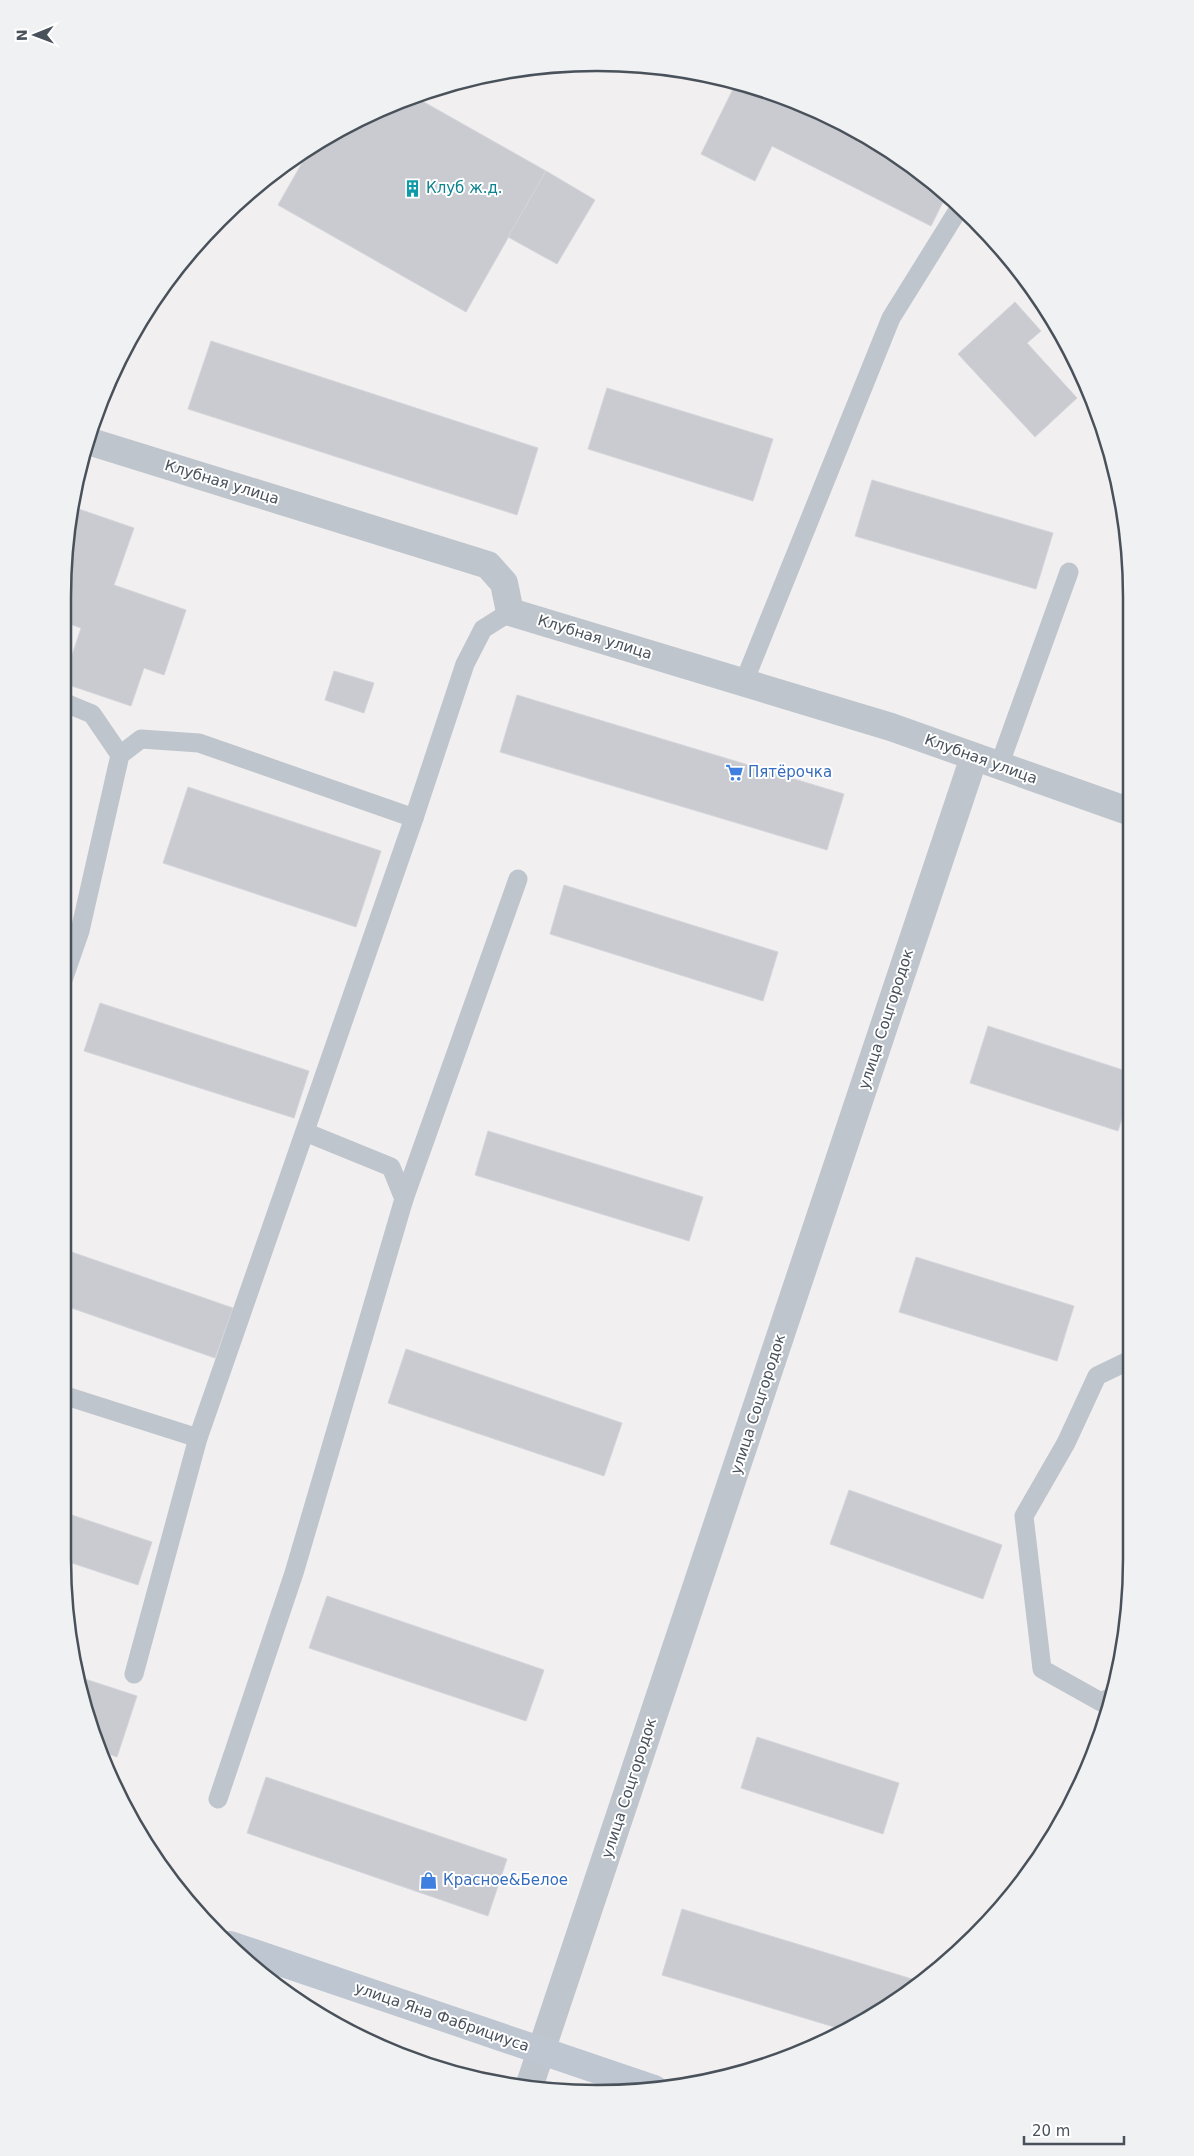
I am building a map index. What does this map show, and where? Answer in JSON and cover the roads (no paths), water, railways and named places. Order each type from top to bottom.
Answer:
[{"type":"main road","name":"улица Яна Фабрициуса","points":[[246,1950],[638,2083]]},
{"type":"street","name":"Клубная улица","points":[[95,442],[488,565],[504,583],[510,612],[891,727],[1123,809]]},
{"type":"street","name":"улица Соцгородок","points":[[532,2080],[974,757]]},
{"type":"lane","points":[[744,682],[891,318],[956,213]]},
{"type":"lane","points":[[999,766],[1070,572]]},
{"type":"lane","points":[[134,1674],[198,1438],[414,818],[465,664],[483,629],[510,612]]},
{"type":"lane","points":[[71,705],[92,714],[120,755]]},
{"type":"lane","points":[[71,957],[80,931],[120,755],[141,739],[199,743],[414,818]]},
{"type":"lane","points":[[218,1800],[294,1572],[404,1198],[518,879]]},
{"type":"lane","points":[[305,1132],[391,1167],[404,1198]]},
{"type":"lane","points":[[1103,1701],[1042,1668],[1024,1516],[1066,1443],[1097,1376],[1123,1363]]},
{"type":"lane","points":[[71,1398],[198,1438]]},
{"type":"place","name":"Клуб ж.д.","points":[[412,188]]},
{"type":"place","name":"Пятёрочка","points":[[734,772]]},
{"type":"place","name":"Красное&Белое","points":[[429,1880]]}]
